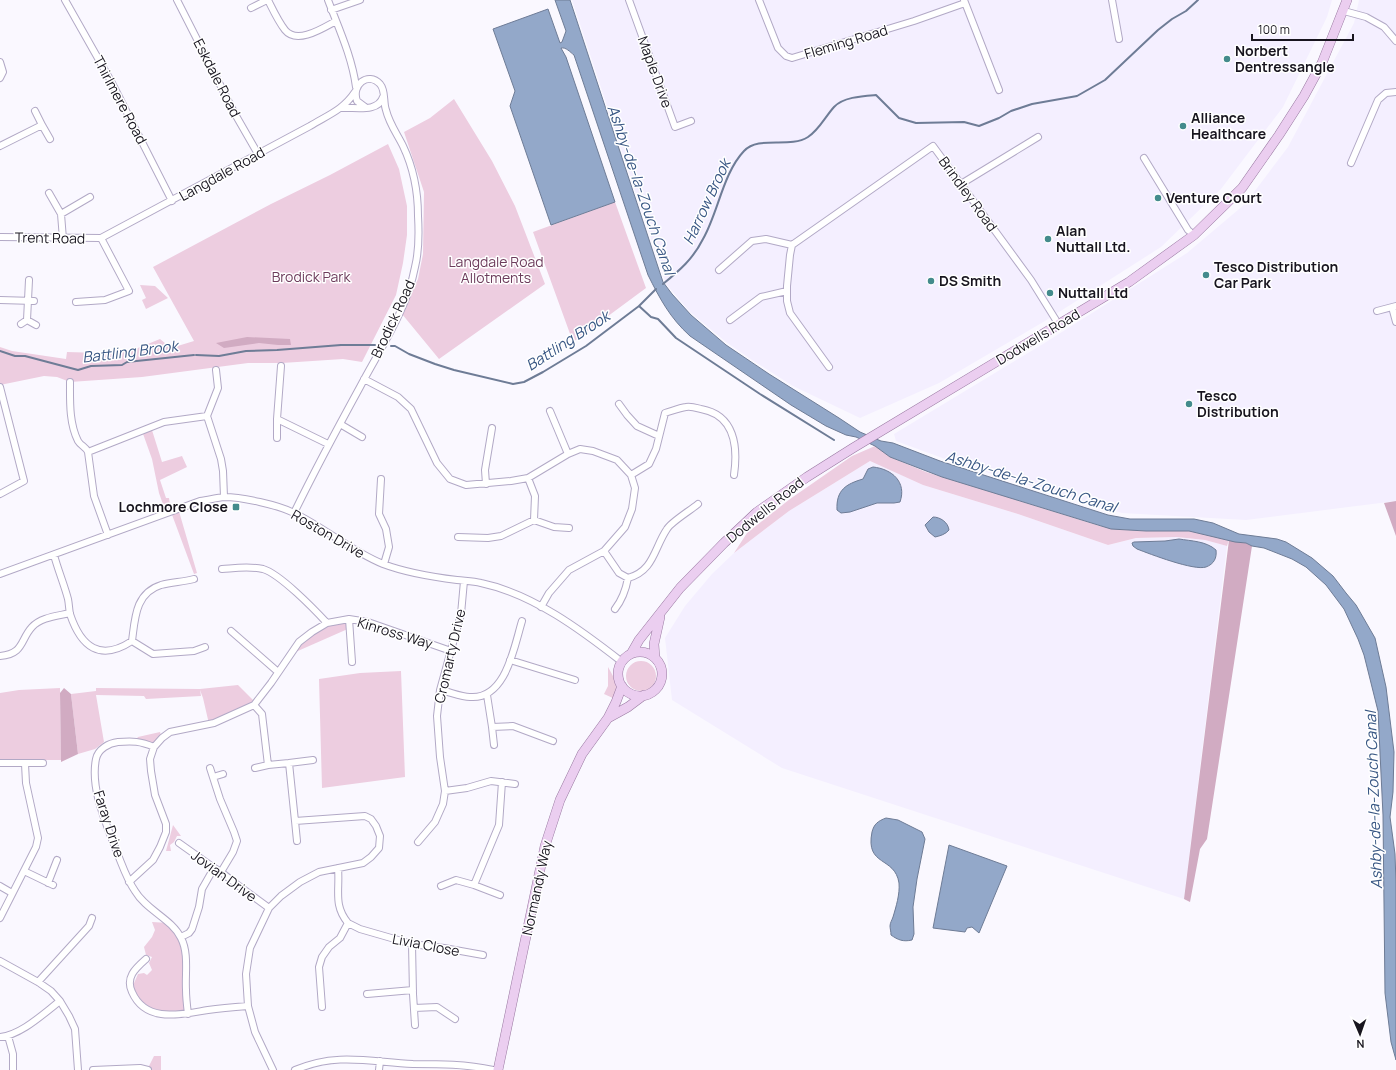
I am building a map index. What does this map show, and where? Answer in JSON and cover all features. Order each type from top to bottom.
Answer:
[{"type":"main road","name":"Dodwells Road","points":[[631,654],[639,640],[686,582],[724,542],[757,512],[806,477],[1129,282],[1194,235],[1242,188],[1279,135],[1304,96],[1322,63],[1344,11],[1347,0]]},
{"type":"main road","name":"Dodwells Road","points":[[655,658],[654,644],[661,613]]},
{"type":"main road","points":[[643,652],[655,658],[662,670],[662,677],[656,689],[644,695],[632,694],[622,686],[618,674],[622,662],[631,654],[643,652]]},
{"type":"main road","name":"Normandy Way","points":[[498,1070],[544,846],[560,800],[582,754],[608,718],[622,686]]},
{"type":"main road","name":"Normandy Way","points":[[608,718],[628,707],[644,695]]},
{"type":"street","name":"Thirlmere Road","points":[[66,0],[112,83],[172,201]]},
{"type":"street","name":"Eskdale Road","points":[[177,0],[235,114],[258,154]]},
{"type":"street","points":[[251,8],[268,0],[286,31],[291,34],[309,35],[336,21]]},
{"type":"street","points":[[328,0],[344,40],[354,71],[357,101],[365,107],[371,108],[377,106],[384,96],[382,86],[371,79],[362,81],[356,90]]},
{"type":"street","points":[[332,10],[360,0]]},
{"type":"street","name":"Maple Drive","points":[[629,0],[675,127],[691,121]]},
{"type":"street","name":"Fleming Road","points":[[759,0],[778,48],[786,56],[792,58],[914,21],[964,1]]},
{"type":"street","points":[[1112,0],[1119,39]]},
{"type":"street","points":[[964,1],[998,90]]},
{"type":"street","points":[[1344,11],[1366,17],[1384,27],[1396,41]]},
{"type":"street","points":[[0,62],[3,72],[0,78]]},
{"type":"street","points":[[354,71],[362,81]]},
{"type":"street","name":"Langdale Road","points":[[101,238],[342,108],[356,90]]},
{"type":"street","points":[[1351,163],[1378,100],[1386,93],[1396,92]]},
{"type":"street","name":"Brodick Road","points":[[294,513],[328,444],[390,332],[406,298],[415,267],[418,248],[416,191],[411,169],[403,147],[386,113],[383,103],[384,96]]},
{"type":"street","name":"Brodick Road","points":[[377,106],[382,108],[386,113]]},
{"type":"street","name":"Langdale Road","points":[[342,108],[365,107]]},
{"type":"street","points":[[35,111],[50,139]]},
{"type":"street","points":[[0,146],[42,125]]},
{"type":"street","points":[[960,184],[1038,137]]},
{"type":"street","name":"Brindley Road","points":[[792,245],[933,146],[1031,280],[1059,325]]},
{"type":"street","points":[[1144,158],[1188,230],[1194,235]]},
{"type":"street","points":[[49,193],[61,214],[63,239]]},
{"type":"street","points":[[61,214],[90,198]]},
{"type":"street","name":"Trent Road","points":[[0,237],[63,239],[101,238]]},
{"type":"street","points":[[76,302],[105,300],[129,291],[101,238]]},
{"type":"street","points":[[719,270],[752,241],[766,239],[792,245],[787,292],[787,301],[790,313],[830,367]]},
{"type":"street","points":[[21,324],[27,320],[31,301],[29,280]]},
{"type":"street","points":[[730,320],[761,298],[787,292]]},
{"type":"street","points":[[0,300],[31,301]]},
{"type":"street","points":[[1376,310],[1394,306],[1396,322]]},
{"type":"street","points":[[27,320],[36,325]]},
{"type":"street","points":[[277,438],[280,366]]},
{"type":"street","points":[[216,370],[218,388],[207,416],[221,458],[224,497]]},
{"type":"street","points":[[364,379],[398,397],[411,409],[437,463],[450,479],[466,485],[486,484],[528,478],[568,454],[580,449],[593,450],[617,460],[631,475],[634,488],[632,509],[625,527],[604,551],[569,570],[549,594],[541,607]]},
{"type":"street","points":[[70,382],[71,414],[74,432],[80,445],[87,449],[94,496],[108,534]]},
{"type":"street","points":[[0,387],[24,481],[0,494]]},
{"type":"street","points":[[619,404],[637,426],[659,436]]},
{"type":"street","points":[[631,475],[649,464],[656,449],[665,413],[687,406],[711,411],[728,424],[735,441],[736,460],[734,475]]},
{"type":"street","points":[[550,411],[568,454]]},
{"type":"street","points":[[88,452],[164,422],[207,416]]},
{"type":"street","points":[[277,418],[328,444]]},
{"type":"street","points":[[340,424],[362,437]]},
{"type":"street","points":[[486,484],[485,470],[492,428]]},
{"type":"street","points":[[380,478],[379,514],[386,530],[389,547],[384,564]]},
{"type":"street","points":[[528,478],[535,496],[534,520]]},
{"type":"street","name":"Roston Drive","points":[[0,574],[200,501],[224,497],[250,501],[294,513],[353,549],[384,564],[420,575],[480,583],[509,590],[567,622],[599,643],[622,662]]},
{"type":"street","points":[[604,551],[619,573],[628,578],[638,575],[645,569],[658,548],[667,528],[698,504]]},
{"type":"street","points":[[458,537],[488,538],[501,536],[534,520],[554,527],[569,528]]},
{"type":"street","points":[[54,555],[68,600],[70,613],[75,626],[86,643],[95,650],[106,652],[120,649],[132,642]]},
{"type":"street","points":[[222,569],[241,567],[263,569],[279,578],[327,623]]},
{"type":"street","points":[[615,609],[621,602],[627,586],[628,578]]},
{"type":"street","points":[[132,642],[138,605],[149,590],[160,585],[194,580]]},
{"type":"street","name":"Cromarty Drive","points":[[418,842],[435,822],[443,804],[444,791],[437,716],[440,690],[462,614],[464,581]]},
{"type":"street","points":[[0,656],[10,655],[17,650],[33,626],[45,619],[70,613]]},
{"type":"street","points":[[349,619],[352,662]]},
{"type":"street","name":"Kinross Way","points":[[154,747],[170,732],[214,723],[254,705],[299,642],[327,623],[349,619],[368,622],[451,651]]},
{"type":"street","points":[[440,690],[470,697],[487,695],[500,682],[508,668],[522,621]]},
{"type":"street","points":[[230,631],[278,672]]},
{"type":"street","points":[[132,642],[153,654],[194,651],[205,647]]},
{"type":"street","points":[[510,660],[575,680]]},
{"type":"street","points":[[487,695],[494,746]]},
{"type":"street","points":[[254,705],[262,714],[268,765]]},
{"type":"street","points":[[492,727],[513,726],[553,741]]},
{"type":"street","name":"Faray Drive","points":[[154,747],[142,742],[112,743],[104,746],[96,757],[96,786],[103,816],[129,882],[140,898],[181,937]]},
{"type":"street","points":[[129,882],[153,860],[166,832],[166,824],[155,795],[151,771],[150,759],[154,747]]},
{"type":"street","points":[[255,768],[312,760]]},
{"type":"street","points":[[0,763],[43,763]]},
{"type":"street","points":[[289,763],[297,841]]},
{"type":"street","points":[[0,918],[36,847],[38,838],[26,783],[25,764]]},
{"type":"street","points":[[210,768],[220,799],[237,841],[233,852],[221,872]]},
{"type":"street","points":[[213,777],[223,774]]},
{"type":"street","points":[[444,791],[467,788],[491,781],[515,784]]},
{"type":"street","points":[[474,885],[499,825],[502,782]]},
{"type":"street","points":[[273,1070],[255,1032],[248,1006],[246,974],[250,948],[269,908],[281,896],[300,882],[319,872],[363,863],[379,848],[380,836],[376,826],[371,819],[365,816],[295,821]]},
{"type":"street","name":"Jovian Drive","points":[[179,843],[269,908]]},
{"type":"street","points":[[24,871],[50,884],[57,860]]},
{"type":"street","points":[[188,1014],[184,945],[181,937],[189,933],[192,929],[199,907],[202,889],[214,868]]},
{"type":"street","points":[[322,1007],[319,967],[322,956],[329,947],[340,938],[348,923],[342,915],[338,904],[338,868]]},
{"type":"street","points":[[441,886],[456,880],[500,895]]},
{"type":"street","points":[[0,886],[12,893]]},
{"type":"street","points":[[38,982],[89,926],[92,918]]},
{"type":"street","name":"Livia Close","points":[[348,923],[360,929],[412,944],[483,955]]},
{"type":"street","points":[[412,944],[415,1025]]},
{"type":"street","points":[[146,959],[131,974],[131,990],[139,1002],[147,1009],[156,1013],[167,1015],[188,1014],[207,1010],[248,1006]]},
{"type":"street","points":[[0,961],[38,982],[51,991],[60,1001],[75,1029],[78,1070]]},
{"type":"street","points":[[367,994],[413,990]]},
{"type":"street","points":[[0,1037],[8,1036],[21,1030],[60,1001]]},
{"type":"street","points":[[414,1008],[437,1007],[455,1019]]},
{"type":"street","points":[[8,1036],[13,1054],[13,1070]]},
{"type":"street","points":[[295,1070],[310,1064],[338,1059],[412,1064],[449,1064],[493,1070]]},
{"type":"street","points":[[379,1070],[380,1061]]},
{"type":"street","points":[[93,1070],[140,1068],[148,1070]]},
{"type":"shaded area","points":[[572,0],[1332,0],[1327,17],[1283,107],[1221,189],[1161,247],[1045,321],[939,383],[860,418],[793,386],[752,360],[726,342],[690,312],[666,284]]},
{"type":"shaded area","points":[[1359,0],[1396,0],[1396,501],[1246,520],[1122,513],[956,463],[896,441],[894,434],[1043,344],[1187,253],[1245,204],[1288,147],[1354,23]]},
{"type":"shaded area","points":[[247,337],[290,339],[291,345],[259,343],[224,348],[216,343]]},
{"type":"shaded area","points":[[870,461],[923,485],[1018,514],[1108,545],[1136,538],[1177,537],[1205,540],[1227,546],[1184,899],[782,768],[672,700],[665,638],[685,606],[712,574],[734,553],[789,511]]},
{"type":"shaded area","points":[[1396,501],[1396,536],[1384,503]]},
{"type":"shaded area","points":[[1229,540],[1246,543],[1252,546],[1207,839],[1200,849],[1190,902],[1184,899]]},
{"type":"shaded area","points":[[64,688],[71,694],[78,754],[61,762],[60,693]]},
{"type":"green space","name":"Langdale Road Allotments","points":[[454,99],[492,161],[515,206],[545,284],[439,359],[402,314],[418,279],[423,254],[424,192],[404,132],[430,118]]},
{"type":"green space","name":"Brodick Park","points":[[388,144],[399,169],[407,206],[407,235],[396,295],[362,362],[343,359],[282,363],[248,363],[142,377],[70,382],[57,377],[44,376],[0,385],[0,347],[12,351],[66,359],[67,352],[101,353],[102,351],[133,350],[160,339],[171,348],[194,341],[153,267]]},
{"type":"green space","points":[[615,202],[646,288],[573,342],[533,232]]},
{"type":"green space","points":[[140,285],[155,286],[168,298],[146,309],[142,300],[146,298]]},
{"type":"green space","points":[[151,427],[162,462],[182,456],[187,467],[160,480],[166,498],[169,498],[171,511],[178,508],[197,573],[194,574],[171,512],[166,513],[159,493],[152,459],[142,431]]},
{"type":"green space","points":[[875,446],[890,457],[926,472],[1100,526],[1126,530],[1189,531],[1229,540],[1227,546],[1205,540],[1177,537],[1136,538],[1108,545],[1018,514],[923,485],[870,461],[789,511],[734,553],[747,533],[790,499],[852,456]]},
{"type":"green space","points":[[349,620],[350,628],[291,654],[299,642],[328,624]]},
{"type":"green space","points":[[641,661],[652,665],[656,676],[652,687],[641,691],[630,687],[626,676],[630,665]]},
{"type":"green space","points":[[608,667],[614,679],[617,690],[615,699],[604,694],[608,686]]},
{"type":"green space","points":[[401,671],[405,777],[322,788],[319,679],[360,673]]},
{"type":"green space","points":[[238,685],[256,703],[209,724],[200,690],[201,696],[146,699],[144,696],[96,695],[104,742],[95,749],[78,754],[71,694],[96,691],[96,688],[200,689]]},
{"type":"green space","points":[[60,688],[61,760],[0,760],[0,693],[19,690]]},
{"type":"green space","points":[[160,732],[162,738],[154,747],[134,742],[138,737]]},
{"type":"green space","points":[[173,825],[181,836],[177,836],[174,842],[170,845],[171,851],[166,851]]},
{"type":"green space","points":[[152,922],[169,923],[181,937],[188,1014],[156,1013],[143,1006],[131,990],[138,974],[144,973],[147,975],[152,970],[149,963],[152,957],[146,955],[144,947],[152,937],[155,930]]},
{"type":"green space","points":[[154,1056],[161,1056],[161,1070],[147,1070]]},
{"type":"water","points":[[555,0],[570,0],[663,282],[691,315],[726,345],[860,432],[881,441],[893,443],[940,461],[1108,515],[1130,519],[1194,519],[1213,523],[1239,534],[1277,539],[1286,542],[1312,558],[1333,576],[1356,605],[1375,638],[1386,687],[1394,752],[1393,792],[1390,817],[1395,854],[1396,883],[1396,1060],[1391,1042],[1385,993],[1383,815],[1378,711],[1364,655],[1358,639],[1344,609],[1326,585],[1306,567],[1292,559],[1264,548],[1189,531],[1111,529],[942,477],[890,457],[875,446],[826,426],[791,405],[690,336],[666,308],[648,275],[574,55],[565,48],[561,48],[566,57],[615,202],[551,225],[510,106],[515,91],[493,29],[548,9],[560,43],[562,42],[566,31]]},
{"type":"water","points":[[873,467],[886,470],[900,483],[902,495],[900,502],[877,503],[850,512],[841,513],[837,510],[838,497],[843,489],[852,483],[863,479],[868,469]]},
{"type":"water","points":[[933,517],[943,520],[949,530],[946,533],[935,537],[929,532],[925,525]]},
{"type":"water","points":[[1179,539],[1198,542],[1212,547],[1216,550],[1214,560],[1206,567],[1192,567],[1137,549],[1132,543],[1134,542]]},
{"type":"water","points":[[886,818],[898,820],[922,832],[925,839],[913,907],[914,934],[912,940],[901,940],[891,935],[890,925],[898,900],[899,883],[896,874],[892,869],[876,856],[871,843],[872,832],[875,825]]},
{"type":"water","points":[[949,845],[1007,866],[979,933],[972,927],[967,928],[965,932],[933,928]]},
{"type":"waterway","name":"Harrow Brook","points":[[663,284],[686,264],[699,246],[708,229],[731,170],[744,151],[750,146],[766,143],[792,142],[808,137],[822,123],[834,107],[843,101],[859,97],[876,95],[899,118],[916,123],[964,122],[979,126],[999,118],[1011,111],[1032,104],[1077,96],[1105,80],[1158,30],[1172,19],[1186,11],[1198,0]]},
{"type":"waterway","name":"Battling Brook","points":[[391,346],[395,346],[409,354],[454,370],[513,384],[524,382],[586,346],[639,306],[656,289]]},
{"type":"waterway","points":[[639,306],[651,317],[658,319],[676,338],[760,394],[834,440]]},
{"type":"waterway","name":"Battling Brook","points":[[196,355],[219,356],[246,351],[341,345],[375,345]]},
{"type":"waterway","name":"Battling Brook","points":[[0,351],[15,356],[25,356],[78,370],[91,366],[122,365],[127,362],[194,355]]},
{"type":"place","name":"Norbert Dentressangle","points":[[1227,59]]},
{"type":"place","name":"Alliance Healthcare","points":[[1183,126]]},
{"type":"place","name":"Venture Court","points":[[1158,198]]},
{"type":"place","name":"Alan Nuttall Ltd.","points":[[1048,239]]},
{"type":"place","name":"Tesco Distribution Car Park","points":[[1206,275]]},
{"type":"place","name":"DS Smith","points":[[931,281]]},
{"type":"place","name":"Nuttall Ltd","points":[[1050,293]]},
{"type":"place","name":"Tesco Distribution","points":[[1189,404]]},
{"type":"place","name":"Lochmore Close","points":[[236,507]]},
{"type":"water label","name":"Ashby-de-la-Zouch Canal","points":[[641,190]]},
{"type":"water label","name":"Ashby-de-la-Zouch Canal","points":[[1031,482]]},
{"type":"water label","name":"Ashby-de-la-Zouch Canal","points":[[1374,800]]}]
